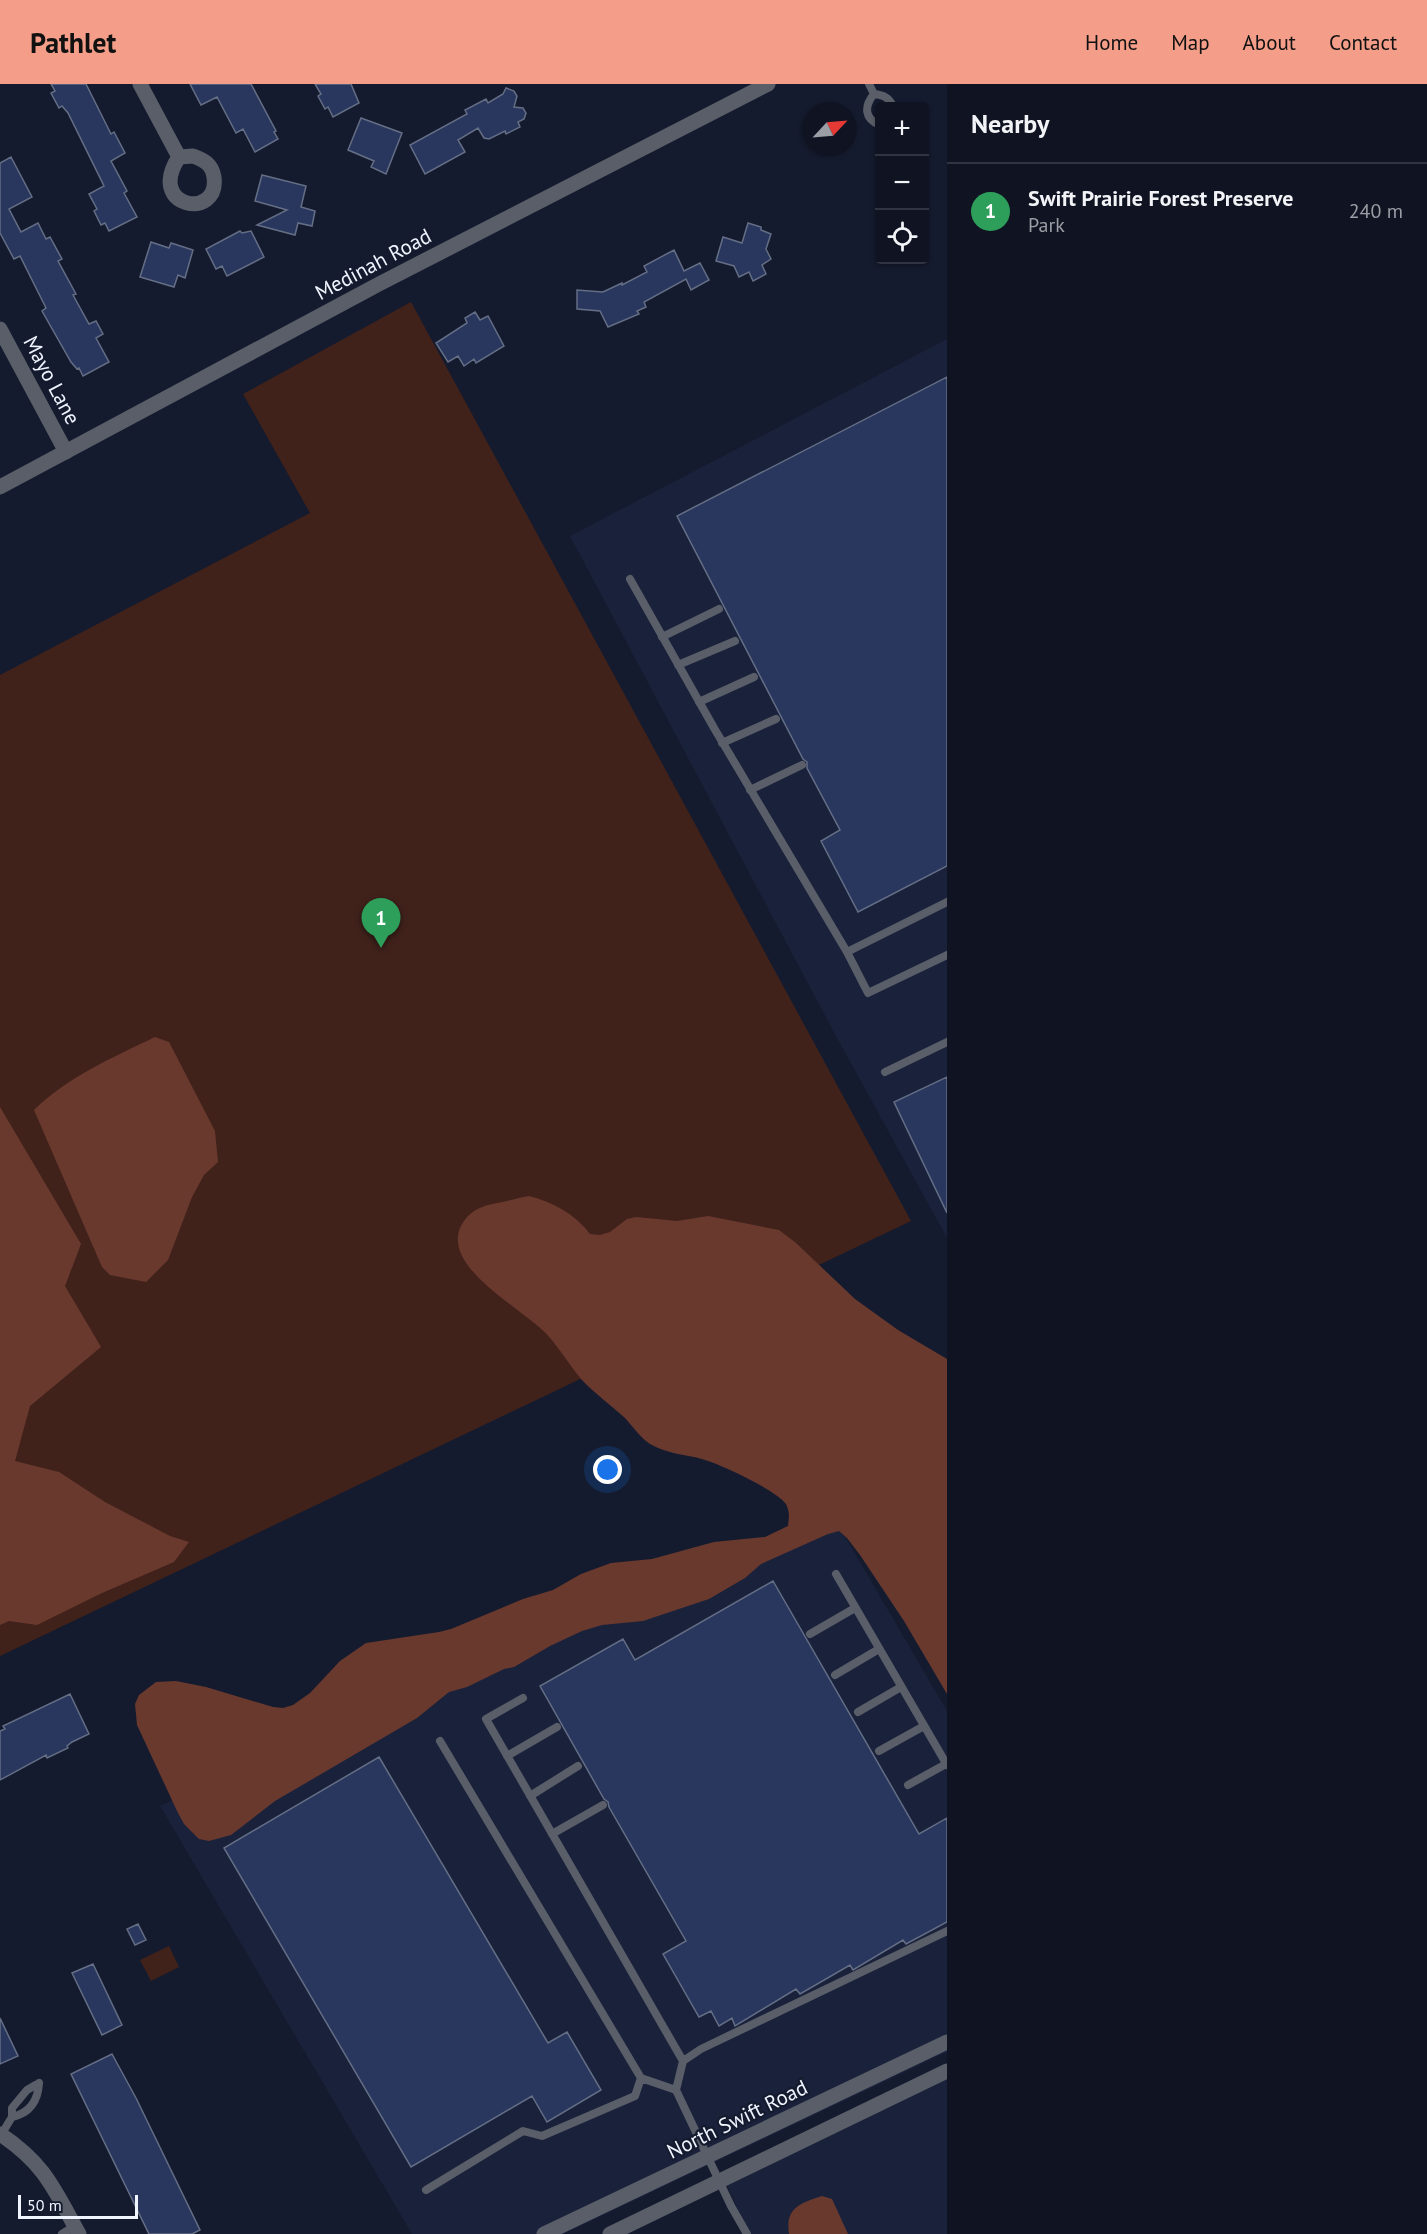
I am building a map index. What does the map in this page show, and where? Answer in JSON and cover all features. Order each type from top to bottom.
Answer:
[{"type":"street","points":[[140,84],[179,157]]},
{"type":"street","name":"Medinah Road","points":[[0,487],[379,284],[768,84]]},
{"type":"street","name":"Mayo Lane","points":[[0,329],[66,452]]},
{"type":"street","name":"North Swift Road","points":[[544,2234],[947,2042]]},
{"type":"street","points":[[610,2234],[947,2072]]},
{"type":"street","points":[[0,2134],[39,2165],[48,2178],[72,2231]]},
{"type":"lane","points":[[869,84],[874,94]]},
{"type":"lane","points":[[874,94],[882,95],[891,102]]},
{"type":"lane","points":[[874,94],[867,105],[867,114],[871,122],[875,124]]},
{"type":"lane","points":[[630,579],[722,743],[847,952],[868,993],[947,955]]},
{"type":"lane","points":[[662,637],[719,609]]},
{"type":"lane","points":[[678,665],[735,640]]},
{"type":"lane","points":[[699,702],[754,677]]},
{"type":"lane","points":[[722,743],[776,718]]},
{"type":"lane","points":[[750,790],[802,765]]},
{"type":"lane","points":[[847,952],[947,902]]},
{"type":"lane","points":[[885,1072],[947,1042]]},
{"type":"lane","points":[[836,1574],[947,1765],[908,1785]]},
{"type":"lane","points":[[810,1634],[855,1608]]},
{"type":"lane","points":[[835,1675],[879,1649]]},
{"type":"lane","points":[[858,1712],[901,1687]]},
{"type":"lane","points":[[524,1698],[486,1719],[683,2061]]},
{"type":"lane","points":[[879,1751],[924,1726]]},
{"type":"lane","points":[[507,1756],[557,1727]]},
{"type":"lane","points":[[440,1741],[641,2078],[676,2090]]},
{"type":"lane","points":[[530,1796],[579,1766]]},
{"type":"lane","points":[[552,1834],[603,1805]]},
{"type":"lane","points":[[747,2234],[707,2157],[676,2090],[683,2061],[701,2049],[947,1931]]},
{"type":"lane","points":[[426,2190],[523,2131],[542,2136],[635,2096],[641,2078]]},
{"type":"lane","points":[[0,2134],[12,2117],[12,2108],[27,2090],[39,2083],[39,2097],[24,2115],[12,2117]]},
{"type":"shaded area","points":[[411,302],[911,1221],[0,1656],[0,675],[310,513],[243,394]]},
{"type":"shaded area","points":[[947,339],[947,1238],[836,1036],[570,536]]},
{"type":"shaded area","points":[[155,1037],[169,1042],[215,1131],[218,1162],[204,1175],[192,1197],[168,1260],[146,1282],[110,1275],[102,1267],[34,1110],[76,1077]]},
{"type":"shaded area","points":[[0,1107],[81,1244],[65,1286],[101,1347],[30,1406],[15,1461],[59,1472],[105,1502],[170,1536],[189,1542],[174,1562],[102,1593],[37,1625],[9,1621],[0,1625]]},
{"type":"shaded area","points":[[529,1196],[563,1210],[578,1220],[590,1234],[600,1235],[610,1232],[627,1219],[636,1217],[677,1221],[708,1216],[779,1230],[796,1243],[855,1299],[898,1330],[947,1359],[947,1694],[904,1621],[860,1555],[839,1531],[761,1564],[745,1578],[709,1599],[643,1621],[602,1625],[582,1631],[514,1667],[449,1692],[417,1718],[275,1801],[231,1835],[209,1841],[199,1839],[184,1824],[178,1813],[137,1725],[135,1704],[139,1695],[156,1682],[176,1681],[206,1687],[283,1708],[293,1705],[310,1693],[340,1661],[366,1643],[451,1629],[523,1599],[553,1590],[581,1574],[611,1563],[652,1559],[714,1542],[765,1537],[788,1526],[789,1512],[786,1504],[760,1485],[710,1462],[663,1450],[647,1442],[625,1418],[581,1379],[540,1328],[474,1273],[463,1258],[458,1242],[464,1221],[472,1212],[481,1207]]},
{"type":"shaded area","points":[[833,1516],[947,1711],[947,2052],[563,2234],[412,2234],[160,1806]]},
{"type":"shaded area","points":[[169,1946],[179,1967],[151,1981],[140,1960]]},
{"type":"shaded area","points":[[947,2071],[947,2234],[749,2234],[723,2177]]},
{"type":"shaded area","points":[[822,2196],[832,2199],[848,2234],[789,2234],[788,2225],[792,2212],[801,2204]]},
{"type":"building","points":[[51,84],[86,84],[111,134],[114,132],[125,153],[111,161],[127,191],[124,193],[137,217],[109,231],[105,223],[101,225],[94,211],[97,209],[89,194],[104,186],[68,113],[62,106],[59,108],[51,93],[55,91]]},
{"type":"building","points":[[190,84],[251,84],[278,139],[255,152],[243,129],[236,133],[217,97],[201,105]]},
{"type":"building","points":[[315,84],[351,84],[359,103],[333,117],[328,107],[325,109],[318,96],[321,94]]},
{"type":"building","points":[[506,88],[514,91],[517,96],[514,107],[523,108],[526,113],[524,119],[518,122],[520,127],[489,139],[484,138],[478,128],[458,140],[465,152],[425,174],[410,145],[467,114],[465,110],[486,99],[488,103],[503,94]]},
{"type":"building","points":[[361,118],[402,133],[386,174],[371,167],[374,161],[348,150]]},
{"type":"building","points":[[11,157],[32,197],[9,209],[21,232],[38,223],[46,239],[50,237],[62,259],[58,261],[76,294],[73,295],[89,324],[96,321],[103,334],[96,338],[109,362],[83,376],[79,368],[77,369],[71,362],[42,311],[46,308],[20,256],[14,259],[0,233],[0,163]]},
{"type":"building","points":[[262,175],[306,186],[301,207],[315,211],[312,226],[298,223],[295,235],[257,225],[287,210],[255,201]]},
{"type":"building","points":[[748,223],[761,227],[761,230],[771,234],[766,249],[771,259],[762,265],[766,274],[753,281],[749,272],[739,277],[734,266],[716,261],[723,237],[742,243]]},
{"type":"building","points":[[240,231],[242,233],[251,231],[264,257],[227,276],[222,266],[216,269],[206,249]]},
{"type":"building","points":[[151,242],[169,248],[171,243],[193,250],[185,278],[178,275],[174,287],[140,277]]},
{"type":"building","points":[[674,250],[684,271],[700,263],[709,280],[691,290],[686,279],[644,302],[646,307],[637,311],[639,314],[608,327],[600,311],[577,309],[577,290],[603,292],[622,283],[622,285],[647,272],[644,266]]},
{"type":"building","points":[[475,312],[480,320],[488,316],[504,346],[476,363],[474,359],[464,366],[458,356],[448,362],[436,343],[467,323],[465,318]]},
{"type":"building","points":[[947,377],[947,866],[858,912],[821,841],[840,830],[807,768],[807,762],[803,759],[677,516]]},
{"type":"building","points":[[947,1077],[947,1213],[894,1102]]},
{"type":"building","points":[[773,1581],[919,1834],[947,1818],[947,1922],[906,1944],[903,1940],[853,1970],[850,1965],[800,1994],[796,1989],[735,2026],[732,2018],[719,2026],[711,2011],[699,2017],[663,1954],[686,1941],[540,1686],[623,1639],[635,1660]]},
{"type":"building","points":[[70,1694],[89,1734],[72,1742],[67,1746],[68,1748],[47,1758],[46,1755],[0,1780],[0,1731],[5,1729],[3,1726]]},
{"type":"building","points":[[379,1757],[548,2043],[567,2032],[601,2090],[547,2122],[532,2096],[411,2167],[224,1848]]},
{"type":"building","points":[[138,1924],[146,1940],[135,1945],[127,1929]]},
{"type":"building","points":[[93,1964],[122,2025],[102,2035],[72,1973]]},
{"type":"building","points":[[0,2018],[18,2056],[0,2064]]},
{"type":"building","points":[[112,2054],[200,2230],[192,2234],[149,2234],[71,2074]]},
{"type":"place","name":"Swift Prairie Forest Preserve","points":[[381,948]]}]
